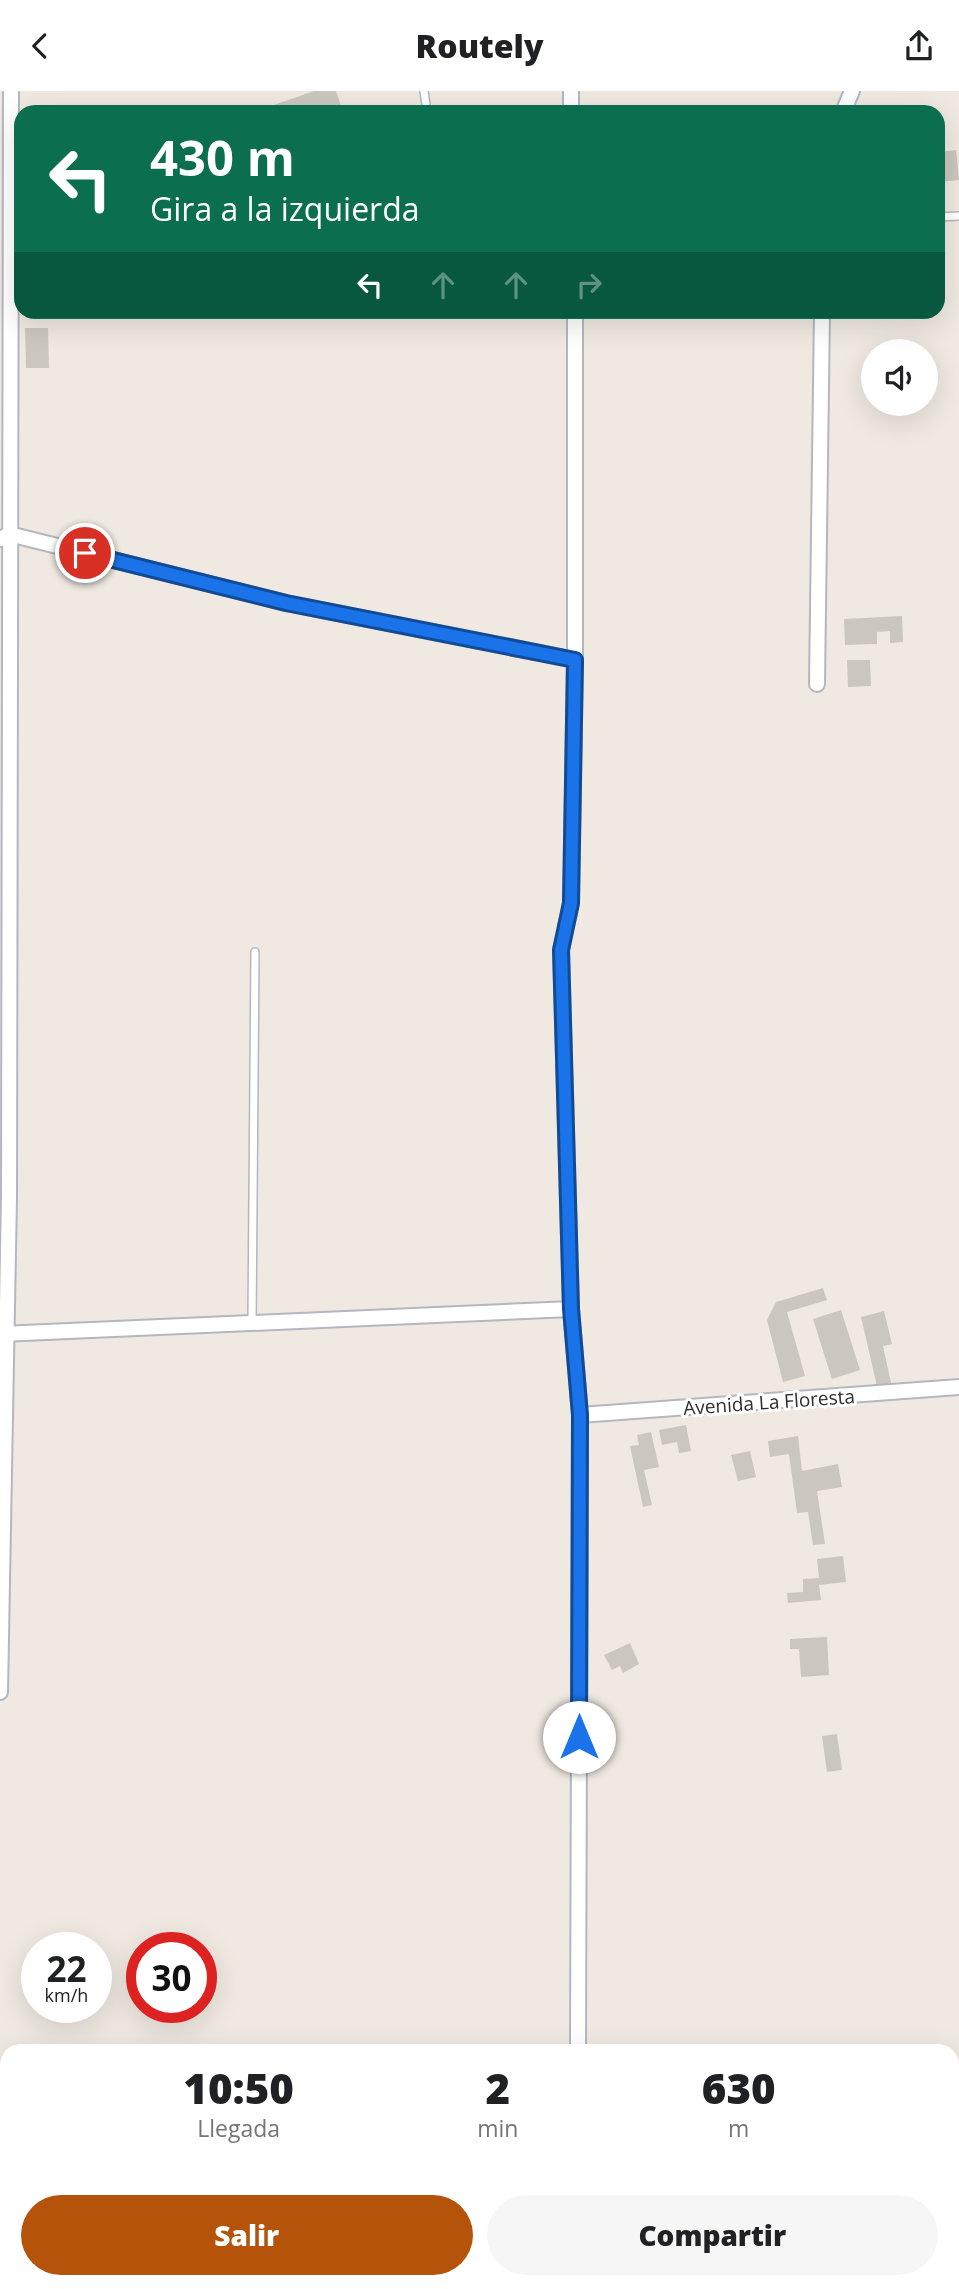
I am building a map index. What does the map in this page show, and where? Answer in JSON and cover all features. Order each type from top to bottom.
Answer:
[{"type":"street","points":[[0,1692],[4,1333],[5,537],[11,91]]},
{"type":"street","points":[[575,319],[575,660],[571,903],[561,950],[571,1309],[580,1415],[578,2044]]},
{"type":"street","points":[[817,684],[822,319]]},
{"type":"street","points":[[5,537],[286,603],[575,660]]},
{"type":"street","points":[[4,1333],[571,1309]]},
{"type":"street","name":"Avenida La Floresta","points":[[580,1415],[959,1387]]},
{"type":"lane","points":[[252,1323],[255,952]]},
{"type":"building","points":[[314,91],[336,91],[341,105],[274,105]]},
{"type":"building","points":[[956,150],[959,180],[945,181],[945,151]]},
{"type":"building","points":[[25,328],[48,328],[49,368],[26,368]]},
{"type":"building","points":[[902,616],[903,642],[890,643],[890,631],[877,632],[877,644],[845,645],[844,619]]},
{"type":"building","points":[[847,660],[870,660],[871,686],[848,687]]},
{"type":"building","points":[[823,1288],[827,1300],[787,1312],[805,1376],[783,1382],[767,1320],[776,1302]]},
{"type":"building","points":[[841,1310],[860,1370],[832,1379],[813,1319]]},
{"type":"building","points":[[884,1311],[892,1344],[883,1346],[891,1383],[877,1386],[861,1317]]},
{"type":"building","points":[[686,1425],[691,1451],[679,1453],[677,1442],[662,1445],[659,1430]]},
{"type":"building","points":[[651,1432],[659,1467],[644,1470],[652,1505],[643,1507],[630,1446],[639,1445],[637,1435]]},
{"type":"building","points":[[798,1436],[802,1471],[838,1464],[842,1487],[817,1491],[825,1544],[813,1545],[808,1512],[797,1513],[789,1454],[770,1457],[768,1441]]},
{"type":"building","points":[[750,1451],[756,1477],[738,1481],[731,1455]]},
{"type":"building","points":[[843,1556],[846,1582],[819,1585],[821,1600],[788,1603],[787,1593],[803,1592],[803,1579],[819,1578],[817,1559]]},
{"type":"building","points":[[827,1637],[829,1675],[801,1677],[799,1649],[790,1649],[790,1639]]},
{"type":"building","points":[[630,1643],[639,1664],[623,1673],[620,1666],[612,1670],[604,1655]]},
{"type":"building","points":[[837,1734],[842,1770],[827,1772],[822,1736]]},
{"type":"route","points":[[85,553],[286,603],[575,660],[571,903],[561,950],[571,1309],[580,1415],[579,1737]]}]
